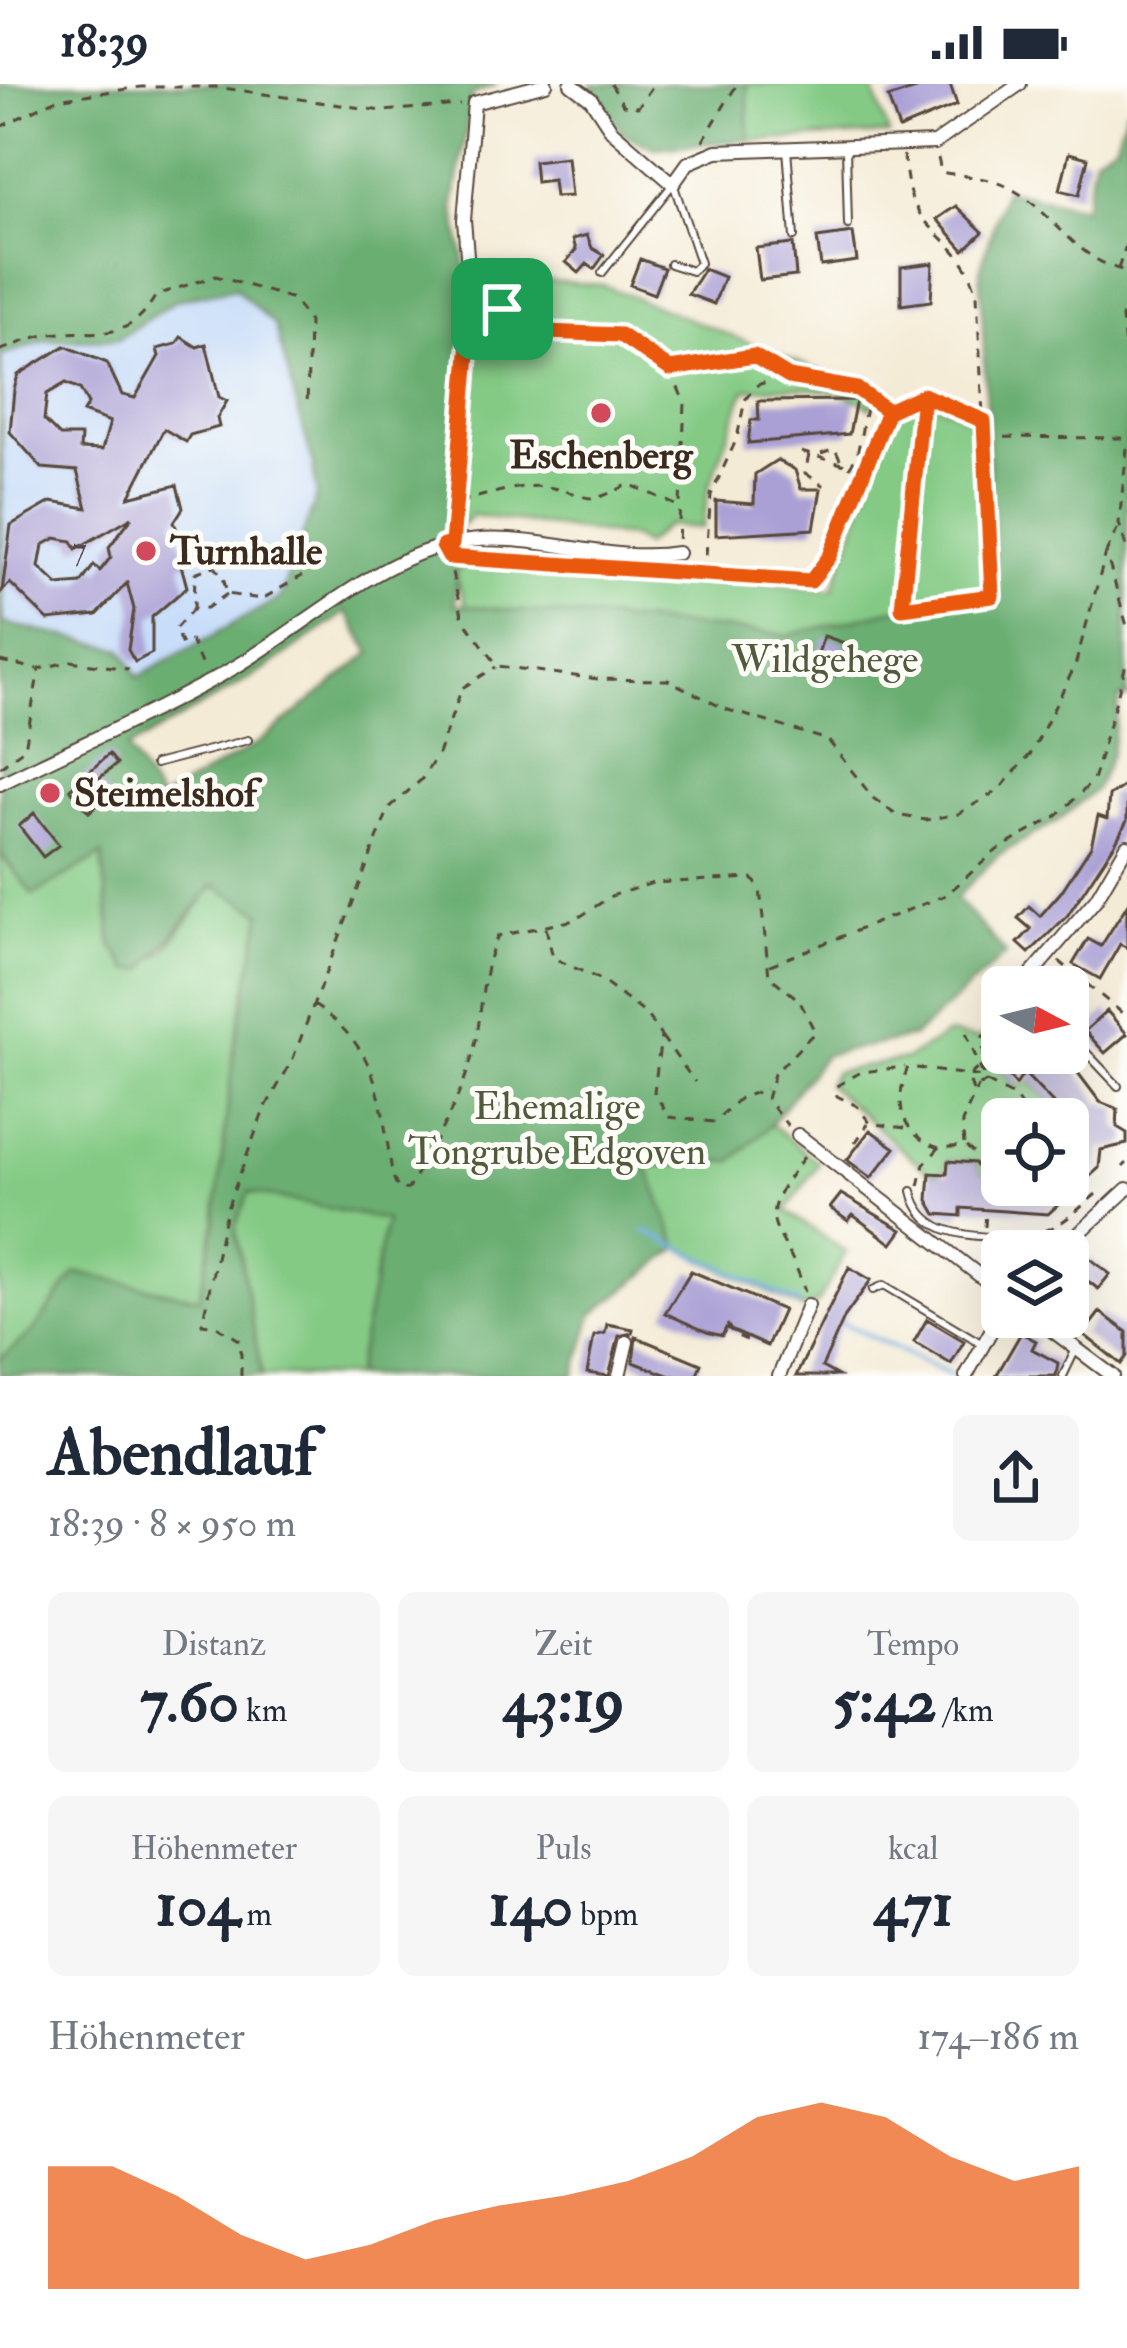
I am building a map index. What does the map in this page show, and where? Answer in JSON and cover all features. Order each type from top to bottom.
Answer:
[{"type":"street","points":[[469,278],[464,220],[474,103],[546,84]]},
{"type":"street","points":[[571,84],[591,99],[612,131],[673,184],[702,155],[934,143],[1020,84]]},
{"type":"street","points":[[0,784],[209,680],[383,573],[448,549],[516,538],[654,557],[678,553]]},
{"type":"street","points":[[1039,966],[1096,899],[1127,846]]},
{"type":"street","points":[[798,1136],[981,1277]]},
{"type":"street","points":[[1083,1230],[1127,1189]]},
{"type":"street","points":[[779,1376],[808,1308]]},
{"type":"street","points":[[966,1376],[988,1338]]},
{"type":"street","points":[[1062,1338],[1113,1376]]},
{"type":"street","points":[[626,1342],[619,1374],[639,1376]]},
{"type":"lane","points":[[846,148],[848,225]]},
{"type":"lane","points":[[787,149],[794,236]]},
{"type":"lane","points":[[670,264],[692,271],[700,263],[673,184]]},
{"type":"lane","points":[[602,273],[673,184]]},
{"type":"lane","points":[[155,764],[248,740]]},
{"type":"lane","points":[[1089,1056],[1118,1086]]},
{"type":"lane","points":[[915,1190],[933,1225],[981,1233]]},
{"type":"lane","points":[[873,1290],[884,1286],[984,1345]]},
{"type":"lane","points":[[1063,1376],[1076,1348]]},
{"type":"path","points":[[610,84],[623,105],[638,107],[654,84]]},
{"type":"path","points":[[702,155],[703,142],[737,84]]},
{"type":"path","points":[[0,127],[57,99],[141,87],[216,87],[382,111],[474,103]]},
{"type":"path","points":[[934,143],[941,172],[1006,186],[1073,237],[1085,256],[1127,271]]},
{"type":"path","points":[[902,148],[913,204],[971,272],[979,310],[992,596],[902,608],[923,395]]},
{"type":"path","points":[[1118,269],[1127,242]]},
{"type":"path","points":[[0,350],[45,335],[116,333],[145,314],[156,295],[215,276],[293,298],[303,309],[309,322],[307,410]]},
{"type":"path","points":[[469,278],[472,306],[459,502],[448,549],[463,619],[498,666]]},
{"type":"path","points":[[1127,298],[1127,368]]},
{"type":"path","points":[[472,306],[502,309],[546,332],[620,335],[670,369],[685,404],[678,553]]},
{"type":"path","points":[[470,344],[511,351],[546,332]]},
{"type":"path","points":[[670,369],[754,356],[786,375],[868,395],[888,411]]},
{"type":"path","points":[[706,555],[711,495],[736,438],[745,400],[755,386],[786,375]]},
{"type":"path","points":[[845,466],[857,456],[868,395]]},
{"type":"path","points":[[448,549],[811,581],[830,556],[888,411],[923,395],[984,421]]},
{"type":"path","points":[[987,437],[1127,438]]},
{"type":"path","points":[[242,1376],[241,1341],[217,1326],[202,1324],[226,1211],[264,1110],[292,1061],[388,808],[421,780],[437,754],[462,688],[498,666],[598,679],[668,680],[725,709],[827,740],[873,798],[896,814],[926,820],[958,814],[999,790],[1032,752],[1076,666],[1106,553],[1119,523],[1127,448]]},
{"type":"path","points":[[819,456],[835,449],[845,466]]},
{"type":"path","points":[[801,452],[864,470]]},
{"type":"path","points":[[810,454],[805,473],[824,486]]},
{"type":"path","points":[[459,502],[547,487],[580,500],[602,498],[629,484],[679,507]]},
{"type":"path","points":[[1119,523],[1127,549]]},
{"type":"path","points":[[1106,553],[1127,626]]},
{"type":"path","points":[[209,680],[191,641],[182,645],[175,629],[194,608],[195,573],[231,559]]},
{"type":"path","points":[[213,565],[223,576],[227,595]]},
{"type":"path","points":[[194,608],[207,608],[227,595],[262,599],[302,576]]},
{"type":"path","points":[[0,661],[39,669],[71,661],[128,669]]},
{"type":"path","points":[[769,965],[946,895],[997,850],[1058,816],[1093,781],[1127,661]]},
{"type":"path","points":[[0,767],[25,748],[39,669]]},
{"type":"path","points":[[314,1005],[365,1050],[377,1080],[393,1177],[399,1190],[409,1189],[462,1091],[485,999],[481,978],[498,936],[575,920],[611,896],[652,883],[691,877],[752,878],[760,889],[769,976],[799,1000],[815,1032],[773,1074],[767,1089],[775,1114],[798,1136]]},
{"type":"path","points":[[545,924],[553,958],[599,979],[646,1014],[695,1082]]},
{"type":"path","points":[[1051,953],[1127,1017]]},
{"type":"path","points":[[966,1033],[981,1057]]},
{"type":"path","points":[[661,1036],[654,1092],[669,1117],[714,1122],[740,1097],[767,1089]]},
{"type":"path","points":[[988,1041],[999,1055],[985,1064],[988,1041]]},
{"type":"path","points":[[907,1128],[901,1096],[908,1067]]},
{"type":"path","points":[[981,1159],[964,1146],[939,1148],[907,1128],[870,1123],[857,1106],[837,1096],[838,1082],[861,1072],[908,1067],[982,1081],[1016,1098]]},
{"type":"path","points":[[968,1077],[981,1067]]},
{"type":"path","points":[[964,1146],[962,1122],[983,1074]]},
{"type":"path","points":[[968,1077],[974,1093]]},
{"type":"path","points":[[855,1144],[870,1123]]},
{"type":"path","points":[[808,1308],[797,1264],[772,1214],[774,1196],[813,1147]]},
{"type":"path","points":[[915,1190],[924,1164],[939,1148]]},
{"type":"path","points":[[1051,1230],[1096,1194]]},
{"type":"path","points":[[985,1230],[986,1210]]},
{"type":"path","points":[[972,1231],[981,1233]]},
{"type":"path","points":[[727,1324],[751,1342]]},
{"type":"shaded area","points":[[235,288],[275,326],[313,464],[317,495],[280,598],[138,677],[122,649],[2,623],[1,356],[46,340],[118,339],[176,300]]},
{"type":"green space","points":[[0,84],[497,84],[472,95],[454,205],[467,275],[469,345],[455,605],[790,635],[995,584],[980,270],[1004,190],[1084,207],[1095,156],[1116,142],[1127,107],[1127,698],[1120,697],[1111,753],[1096,789],[1060,819],[997,856],[956,898],[1006,954],[993,966],[981,966],[981,976],[913,1037],[824,1055],[771,1124],[732,1161],[647,1166],[679,1248],[593,1314],[575,1376],[355,1376],[386,1220],[249,1192],[235,1227],[262,1376],[0,1376],[0,1360],[34,1330],[76,1273],[199,1298],[215,1223],[234,1049],[262,913],[214,885],[144,970],[129,970],[112,945],[102,855],[33,895],[0,853]],"holes":[[[235,288],[275,326],[317,495],[280,598],[138,677],[122,649],[3,623],[1,356],[46,340],[118,339],[176,300]],[[346,612],[371,653],[260,742],[160,800],[127,749],[264,670]]]},
{"type":"green space","points":[[591,84],[747,84],[749,140],[655,148],[623,134]]},
{"type":"green space","points":[[747,84],[871,84],[889,134],[749,141]]},
{"type":"green space","points":[[474,276],[603,285],[876,393],[871,408],[827,391],[745,390],[709,487],[702,528],[667,525],[644,545],[631,537],[472,515],[464,524],[458,519]]},
{"type":"green space","points":[[926,399],[979,424],[984,444],[1111,445],[1052,688],[467,612],[453,566],[653,577],[667,572],[833,590],[896,408]]},
{"type":"green space","points":[[0,853],[33,895],[102,855],[112,945],[129,970],[164,952],[214,885],[262,913],[234,1049],[215,1223],[199,1299],[77,1273],[34,1331],[0,1360]]},
{"type":"green space","points":[[948,1034],[978,1039],[981,1074],[1005,1074],[1015,1087],[1029,1081],[1046,1098],[981,1098],[981,1173],[976,1162],[948,1161],[941,1173],[928,1172],[827,1084],[835,1072],[906,1059]]},
{"type":"green space","points":[[458,1114],[732,1161],[771,1124],[819,1163],[786,1211],[846,1252],[818,1303],[803,1309],[679,1248],[650,1178],[372,1376]]},
{"type":"green space","points":[[248,1192],[386,1220],[355,1376],[262,1376],[235,1227]]},
{"type":"building","points":[[931,84],[950,84],[957,105],[899,129],[888,98]]},
{"type":"building","points":[[1069,153],[1088,158],[1079,195],[1060,190]]},
{"type":"building","points":[[567,157],[571,196],[555,197],[553,180],[536,182],[534,161]]},
{"type":"building","points":[[956,206],[983,232],[964,250],[937,219]]},
{"type":"building","points":[[853,233],[857,261],[821,266],[817,238]]},
{"type":"building","points":[[587,235],[592,248],[604,255],[594,269],[587,264],[579,273],[566,262],[576,250],[573,239]]},
{"type":"building","points":[[793,244],[796,276],[760,280],[756,248]]},
{"type":"building","points":[[640,259],[664,268],[654,294],[630,285]]},
{"type":"building","points":[[933,263],[931,301],[901,305],[901,267]]},
{"type":"building","points":[[704,269],[724,277],[714,304],[688,294]]},
{"type":"building","points":[[181,337],[197,347],[206,344],[219,397],[227,401],[217,418],[219,427],[190,435],[186,442],[164,429],[129,497],[177,485],[183,508],[174,522],[189,563],[181,565],[187,587],[152,617],[152,653],[135,662],[128,650],[134,609],[127,583],[97,615],[48,620],[10,583],[2,591],[11,525],[51,502],[87,508],[77,471],[42,468],[10,432],[14,390],[18,375],[65,346],[107,363],[122,395],[135,398],[159,356],[157,349],[176,344]],"holes":[[[66,383],[80,389],[88,404],[83,412],[110,422],[102,450],[80,449],[81,436],[60,436],[44,420],[47,394]],[[132,517],[109,547],[111,557],[100,571],[94,565],[81,583],[58,585],[39,567],[43,545],[56,538],[72,541],[76,549]]]},
{"type":"building","points":[[856,400],[849,434],[748,443],[751,420],[759,420],[758,401]]},
{"type":"building","points":[[777,460],[795,470],[801,489],[821,489],[814,529],[716,535],[716,501],[754,504],[755,474]]},
{"type":"building","points":[[824,636],[847,644],[835,676],[813,668]]},
{"type":"building","points":[[109,754],[117,764],[97,780],[109,795],[89,812],[70,789]]},
{"type":"building","points":[[1127,784],[1127,821],[1116,842],[1067,916],[1029,953],[1018,943],[1031,929],[1018,918],[1029,906],[1040,916],[1061,892],[1091,846],[1098,816],[1107,819],[1109,796]]},
{"type":"building","points":[[34,813],[59,845],[43,857],[19,826]]},
{"type":"building","points":[[1127,905],[1127,948],[1120,944],[1100,979],[1089,973],[1089,966],[1073,964],[1088,939],[1101,946]]},
{"type":"building","points":[[1107,1011],[1127,1034],[1105,1053],[1089,1035],[1089,1027]]},
{"type":"building","points":[[1006,1074],[1023,1074],[1016,1085]]},
{"type":"building","points":[[1025,1074],[1079,1074],[1100,1102],[1118,1109],[1117,1127],[1127,1133],[1127,1144],[1101,1150],[1099,1168],[1089,1177],[1089,1098],[1048,1098]]},
{"type":"building","points":[[870,1130],[895,1148],[871,1178],[847,1160]]},
{"type":"building","points":[[948,1161],[975,1163],[981,1174],[981,1206],[1057,1206],[1048,1214],[961,1208],[961,1216],[936,1214],[928,1200],[930,1173],[947,1174]]},
{"type":"building","points":[[841,1194],[902,1230],[892,1244],[853,1215],[848,1221],[830,1208]]},
{"type":"building","points":[[1089,1258],[1110,1274],[1098,1289],[1089,1282]]},
{"type":"building","points":[[849,1267],[871,1280],[845,1316],[822,1367],[838,1376],[796,1376]]},
{"type":"building","points":[[691,1271],[783,1310],[767,1346],[726,1328],[722,1336],[707,1332],[665,1313]]},
{"type":"building","points":[[1100,1312],[1127,1332],[1127,1356],[1121,1364],[1088,1338],[1089,1326]]},
{"type":"building","points":[[927,1319],[964,1341],[951,1364],[914,1342]]},
{"type":"building","points":[[607,1324],[633,1329],[632,1333],[619,1336],[609,1376],[587,1373],[594,1336],[605,1333]]},
{"type":"building","points":[[636,1337],[701,1364],[696,1376],[670,1376],[633,1362]]},
{"type":"building","points":[[1018,1338],[1036,1341],[1032,1349],[1058,1363],[1056,1376],[996,1376]]},
{"type":"waterway","points":[[645,1231],[799,1304]]},
{"type":"waterway","points":[[837,1320],[951,1375]]},
{"type":"place","name":"Eschenberg","points":[[601,413]]},
{"type":"place","name":"Turnhalle","points":[[146,551]]},
{"type":"place","name":"Steimelshof","points":[[50,793]]},
{"type":"route","points":[[502,309],[472,306],[459,502],[452,544],[443,546],[449,557],[652,571],[672,568],[811,581],[830,556],[888,411],[923,395],[902,608],[992,596],[984,421],[923,395],[895,404],[888,411],[857,389],[789,377],[754,356],[670,369],[620,335],[546,332],[502,309]]},
{"type":"park label","name":"Wildgehege","points":[[825,659]]},
{"type":"park label","name":"Ehemalige Tongrube Edgoven","points":[[557,1128]]}]
